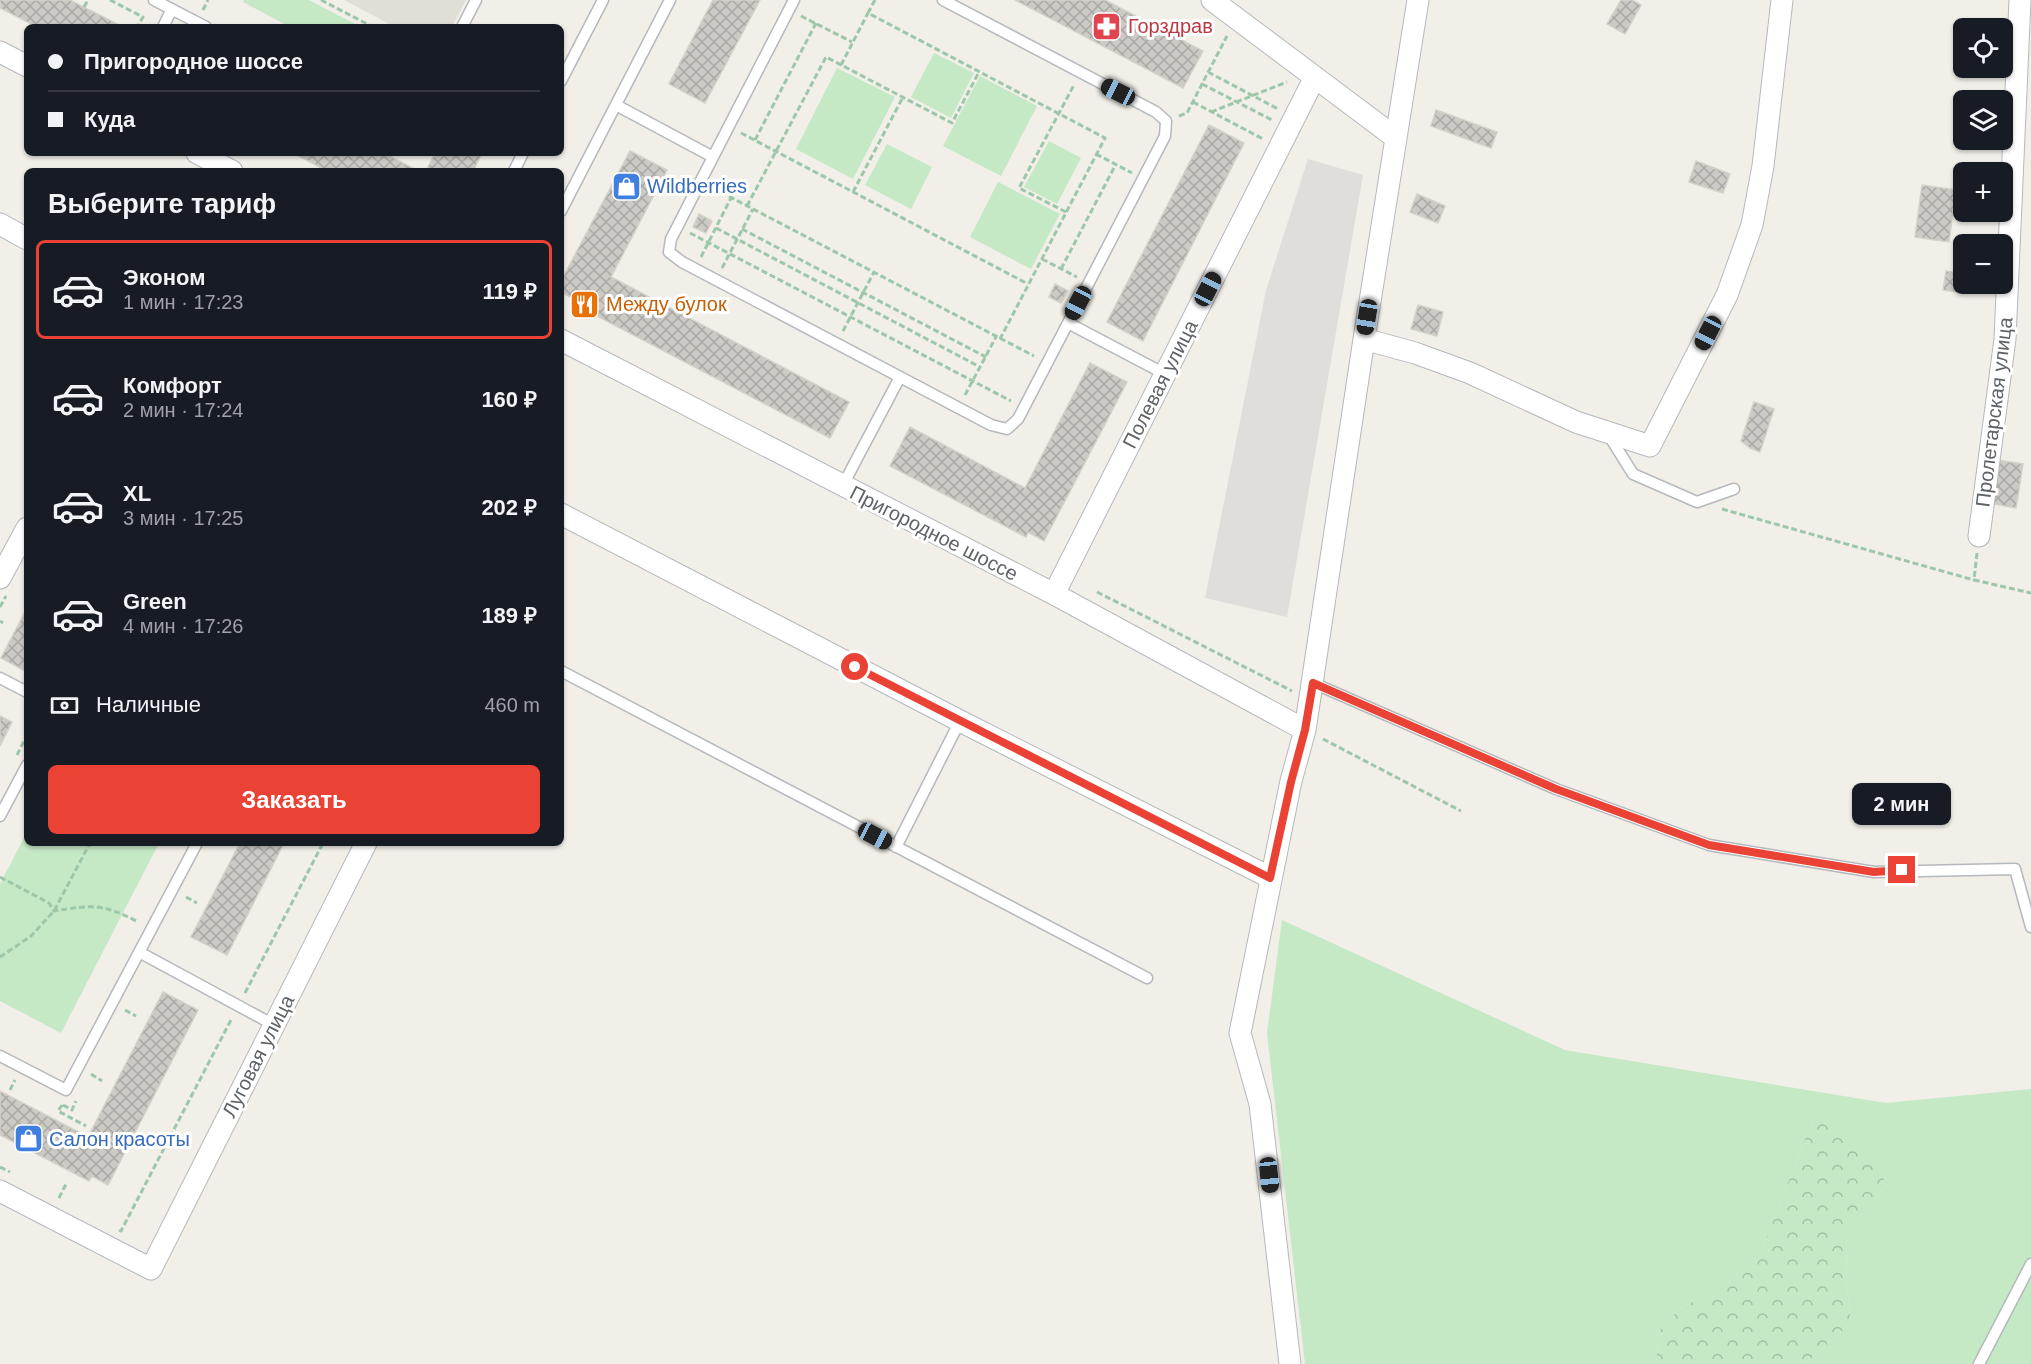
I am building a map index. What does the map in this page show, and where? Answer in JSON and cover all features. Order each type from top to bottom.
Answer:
[{"type":"street","points":[[1212,0],[1396,138]]},
{"type":"street","points":[[1290,1364],[1260,1104],[1240,1033],[1270,878],[1312,692],[1364,339],[1418,0]]},
{"type":"street","points":[[1364,339],[1415,353],[1470,373],[1576,422],[1650,446],[1727,295],[1752,225],[1763,166],[1782,0]]},
{"type":"street","name":"Пролетарская улица","points":[[1979,536],[2005,339],[2020,0]]},
{"type":"street","points":[[0,52],[24,64]]},
{"type":"street","name":"Полевая улица","points":[[1054,594],[1315,77]]},
{"type":"street","points":[[203,156],[226,168]]},
{"type":"street","points":[[0,224],[24,236]]},
{"type":"street","name":"Пригородное шоссе","points":[[564,342],[1054,594],[1305,730]]},
{"type":"street","points":[[564,516],[960,722],[1270,878]]},
{"type":"street","points":[[0,578],[24,534]]},
{"type":"street","name":"Луговая улица","points":[[0,1191],[151,1269],[364,846]]},
{"type":"lane","points":[[154,0],[200,24]]},
{"type":"lane","points":[[466,24],[476,0]]},
{"type":"lane","points":[[564,73],[603,0]]},
{"type":"lane","points":[[564,205],[670,0]]},
{"type":"lane","points":[[791,4],[671,239],[669,252],[681,262],[836,344],[991,425],[1007,429],[1018,419],[1024,408],[1165,136],[1167,122],[1156,112],[943,0]]},
{"type":"lane","points":[[164,24],[172,9]]},
{"type":"lane","points":[[616,105],[713,157]]},
{"type":"lane","points":[[1068,323],[1165,374]]},
{"type":"lane","points":[[843,485],[900,377]]},
{"type":"lane","points":[[1607,431],[1633,474],[1697,502],[1734,489]]},
{"type":"lane","points":[[564,673],[1147,978]]},
{"type":"lane","points":[[0,678],[24,690]]},
{"type":"lane","points":[[1312,692],[1556,789],[1709,845],[1874,872],[2015,869],[2031,927]]},
{"type":"lane","points":[[896,847],[960,722]]},
{"type":"lane","points":[[0,816],[24,771]]},
{"type":"lane","points":[[0,1056],[66,1090],[195,846]]},
{"type":"lane","points":[[139,952],[274,1025]]},
{"type":"lane","points":[[1979,1364],[2031,1264]]},
{"type":"path","points":[[84,8],[88,0]]},
{"type":"path","points":[[110,0],[143,17],[138,24]]},
{"type":"path","points":[[321,0],[367,24]]},
{"type":"path","points":[[841,65],[875,0]]},
{"type":"path","points":[[791,4],[816,24],[852,42]]},
{"type":"path","points":[[868,13],[1105,138],[1042,259],[959,408]]},
{"type":"path","points":[[755,140],[816,24]]},
{"type":"path","points":[[1167,122],[1187,113],[1228,35]]},
{"type":"path","points":[[747,206],[826,57],[952,123],[979,72]]},
{"type":"path","points":[[1066,212],[1019,188],[1080,72]]},
{"type":"path","points":[[1208,72],[1286,113]]},
{"type":"path","points":[[1211,112],[1287,82]]},
{"type":"path","points":[[1202,84],[1280,125]]},
{"type":"path","points":[[854,192],[903,97]]},
{"type":"path","points":[[1192,102],[1271,143]]},
{"type":"path","points":[[729,127],[1028,284]]},
{"type":"path","points":[[1096,154],[1143,178]]},
{"type":"path","points":[[1061,269],[1116,164]]},
{"type":"path","points":[[700,182],[1047,363]]},
{"type":"path","points":[[694,269],[732,198]]},
{"type":"path","points":[[715,280],[753,209]]},
{"type":"path","points":[[677,227],[1024,408]]},
{"type":"path","points":[[716,228],[980,367]]},
{"type":"path","points":[[742,229],[986,357]]},
{"type":"path","points":[[1042,259],[1089,283]]},
{"type":"path","points":[[836,344],[874,273]]},
{"type":"path","points":[[1697,502],[1974,580],[2031,593]]},
{"type":"path","points":[[1974,580],[1979,536]]},
{"type":"path","points":[[1094,591],[1312,692]]},
{"type":"path","points":[[1305,730],[1461,811]]},
{"type":"path","points":[[0,957],[31,936],[54,911],[88,846]]},
{"type":"path","points":[[121,1231],[321,846]]},
{"type":"path","points":[[0,877],[49,903],[54,911]]},
{"type":"path","points":[[184,896],[198,903]]},
{"type":"path","points":[[54,911],[100,906],[117,910],[152,929]]},
{"type":"path","points":[[120,1019],[125,1010],[136,1016]]},
{"type":"path","points":[[96,1065],[91,1074],[102,1081]]},
{"type":"path","points":[[8,1076],[24,1085]]},
{"type":"path","points":[[10,1090],[15,1080]]},
{"type":"path","points":[[81,1092],[72,1110],[62,1105],[58,1112],[86,1126]]},
{"type":"path","points":[[59,1198],[66,1184]]},
{"type":"shaded area","points":[[344,0],[466,0],[454,24],[389,24]]},
{"type":"shaded area","points":[[1308,159],[1363,175],[1287,617],[1205,598],[1266,290]]},
{"type":"green space","points":[[244,0],[309,0],[355,24],[284,24],[243,2]]},
{"type":"green space","points":[[934,53],[974,73],[951,118],[911,97]]},
{"type":"green space","points":[[837,68],[895,97],[853,179],[796,149]]},
{"type":"green space","points":[[980,76],[1037,106],[1001,176],[943,146]]},
{"type":"green space","points":[[1049,141],[1081,158],[1057,204],[1024,187]]},
{"type":"green space","points":[[887,144],[932,167],[911,209],[865,185]]},
{"type":"green space","points":[[998,182],[1060,214],[1031,269],[970,237]]},
{"type":"green space","points":[[24,838],[24,846],[157,846],[61,1033],[0,1001],[0,884]]},
{"type":"green space","points":[[1282,920],[1565,1050],[1886,1103],[2031,1089],[2031,1364],[1805,1364],[1851,1323],[1846,1281],[1847,1232],[1887,1184],[1817,1113],[1762,1250],[1730,1281],[1678,1310],[1659,1331],[1656,1364],[1305,1364],[1267,1033]]},
{"type":"green space","points":[[1817,1113],[1851,1133],[1887,1184],[1847,1232],[1846,1281],[1851,1323],[1805,1364],[1656,1364],[1659,1331],[1678,1310],[1730,1281],[1762,1250]]},
{"type":"building","points":[[0,0],[70,0],[117,24],[31,24],[0,8]]},
{"type":"building","points":[[713,0],[760,0],[705,103],[669,84]]},
{"type":"building","points":[[1015,0],[1105,0],[1203,51],[1183,88]]},
{"type":"building","points":[[1621,0],[1632,0],[1641,5],[1625,34],[1607,24]]},
{"type":"building","points":[[1436,110],[1497,132],[1491,148],[1431,126]]},
{"type":"building","points":[[1209,125],[1244,143],[1143,341],[1107,322]]},
{"type":"building","points":[[630,151],[667,170],[611,277],[849,402],[830,438],[572,303],[574,299],[564,294],[564,275]]},
{"type":"building","points":[[299,156],[390,156],[412,168],[321,168]]},
{"type":"building","points":[[434,156],[480,156],[474,168],[428,168]]},
{"type":"building","points":[[1696,161],[1730,174],[1723,193],[1689,182]]},
{"type":"building","points":[[1922,185],[1953,190],[1949,242],[1915,237]]},
{"type":"building","points":[[1417,194],[1445,206],[1438,223],[1410,212]]},
{"type":"building","points":[[699,214],[712,221],[706,233],[693,227]]},
{"type":"building","points":[[1946,271],[1953,272],[1953,291],[1943,290]]},
{"type":"building","points":[[1055,284],[1068,291],[1061,303],[1049,297]]},
{"type":"building","points":[[1418,305],[1443,312],[1437,336],[1411,329]]},
{"type":"building","points":[[1090,363],[1127,382],[1044,541],[1028,532],[1026,537],[890,466],[910,427],[1025,488]]},
{"type":"building","points":[[1754,402],[1774,409],[1760,452],[1741,441]]},
{"type":"building","points":[[1997,460],[2023,464],[2016,508],[1989,503]]},
{"type":"building","points":[[24,614],[24,670],[1,658]]},
{"type":"building","points":[[0,716],[12,722],[0,746]]},
{"type":"building","points":[[238,846],[282,846],[227,955],[191,937]]},
{"type":"building","points":[[163,992],[198,1010],[108,1185],[92,1176],[89,1181],[0,1135],[0,1091],[88,1137]]},
{"type":"place","name":"Горздрав","points":[[1107,26]]},
{"type":"place","name":"Wildberries","points":[[626,186]]},
{"type":"place","name":"Между булок","points":[[585,304]]},
{"type":"place","name":"Салон красоты","points":[[28,1139]]},
{"type":"route","points":[[855,667],[1270,878],[1305,730],[1313,683],[1556,789],[1709,845],[1874,872],[1902,870]]}]
